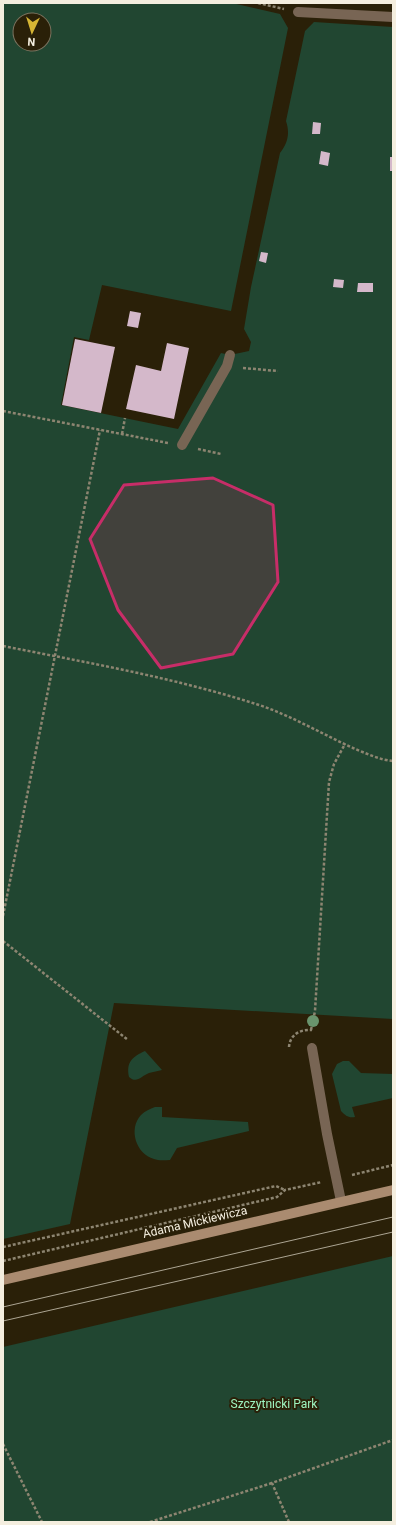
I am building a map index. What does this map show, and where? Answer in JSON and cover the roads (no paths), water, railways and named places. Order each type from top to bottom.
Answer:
[{"type":"main road","name":"Adama Mickiewicza","points":[[3,1280],[393,1190]]},
{"type":"lane","points":[[298,12],[393,17]]},
{"type":"lane","points":[[182,445],[226,366],[230,355]]},
{"type":"lane","points":[[312,1048],[327,1134],[342,1201]]},
{"type":"tram line","points":[[3,1307],[393,1217]]},
{"type":"tram line","points":[[3,1321],[393,1232]]},
{"type":"park label","name":"Szczytnicki Park","points":[[274,1404]]}]
